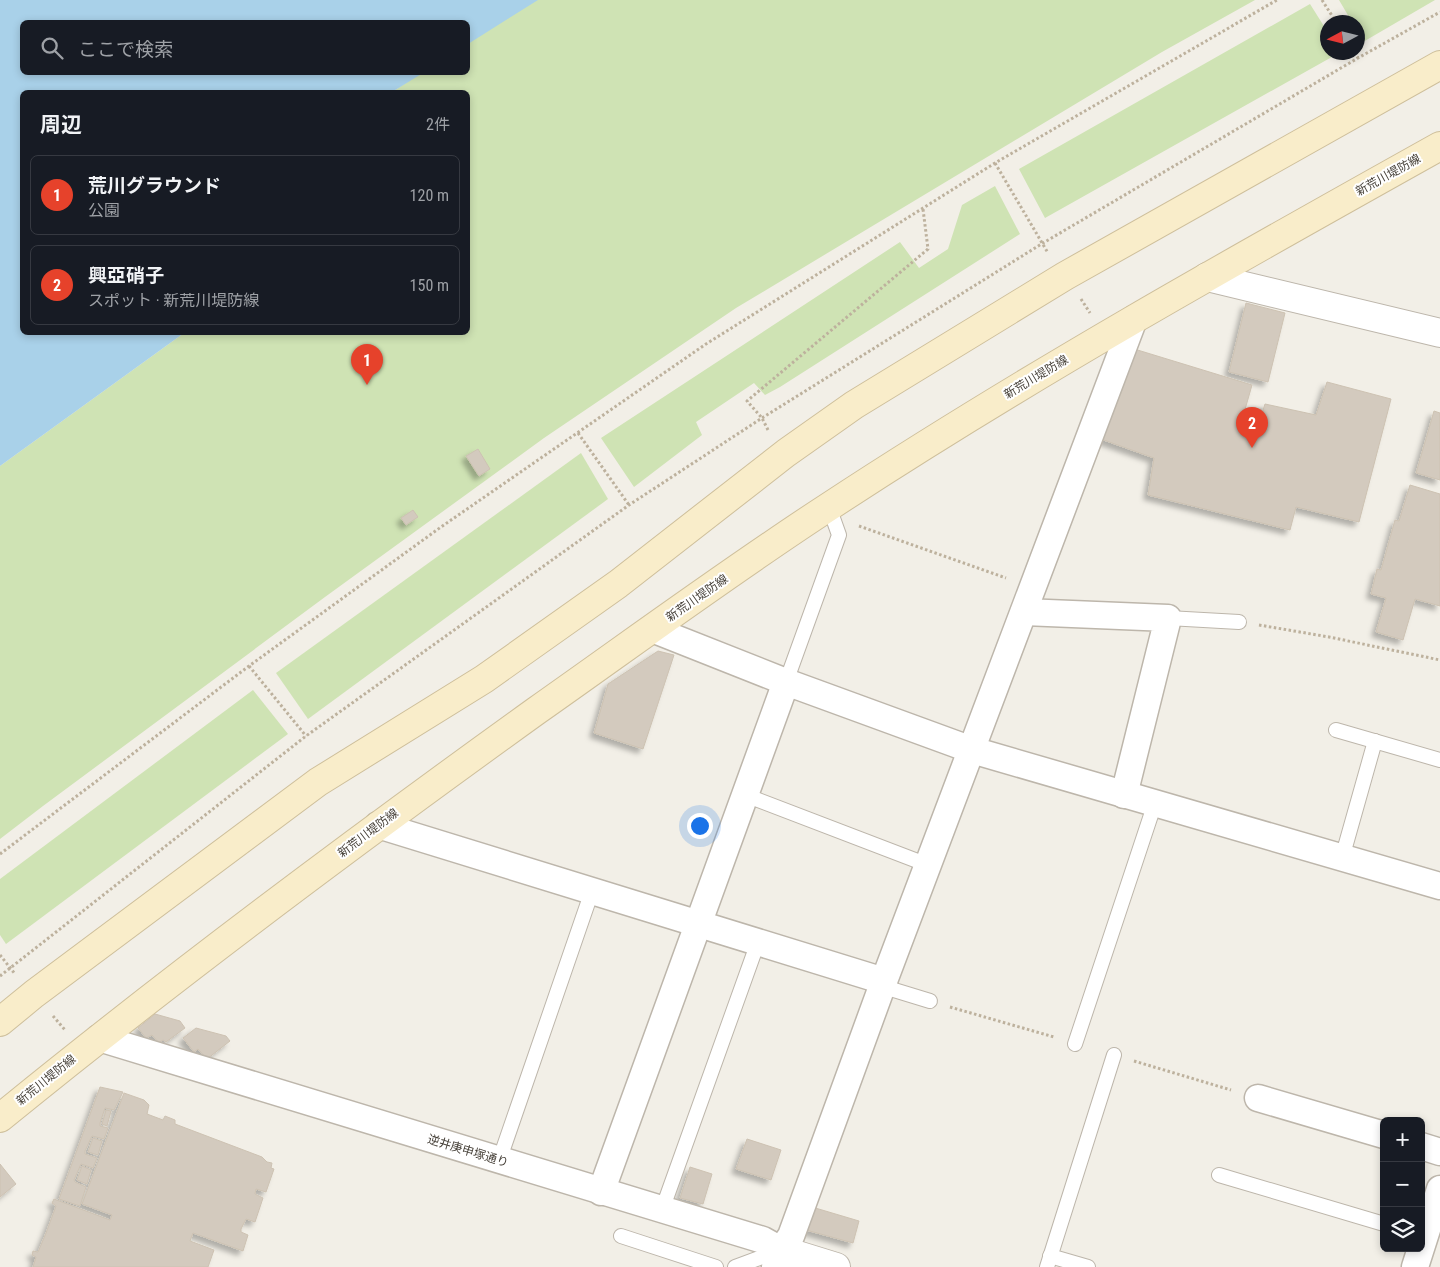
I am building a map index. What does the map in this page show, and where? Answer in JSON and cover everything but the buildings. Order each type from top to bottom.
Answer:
[{"type":"main road","points":[[0,1022],[34,994],[318,782],[484,679],[618,584],[786,453],[854,405],[1065,276],[1440,65]]},
{"type":"main road","name":"新荒川堤防線","points":[[0,1118],[99,1038],[378,825],[652,629],[829,507],[968,418],[1134,319],[1439,147]]},
{"type":"street","points":[[1207,277],[1440,333]]},
{"type":"street","points":[[778,1259],[791,1236],[884,981],[1134,319]]},
{"type":"street","points":[[1028,600],[1168,618],[1124,794]]},
{"type":"street","points":[[652,629],[786,682],[972,750],[1440,886]]},
{"type":"street","points":[[601,1192],[786,682]]},
{"type":"street","points":[[378,825],[884,981]]},
{"type":"street","name":"逆井庚申塚通り","points":[[99,1038],[762,1240],[778,1259],[836,1267]]},
{"type":"street","points":[[1258,1098],[1380,1134]]},
{"type":"street","points":[[1425,1147],[1440,1152]]},
{"type":"street","points":[[1425,1230],[1440,1189]]},
{"type":"street","points":[[1415,1267],[1419,1252]]},
{"type":"lane","points":[[786,682],[839,535],[829,507]]},
{"type":"lane","points":[[1168,618],[1239,622]]},
{"type":"lane","points":[[1336,730],[1440,760]]},
{"type":"lane","points":[[1342,858],[1375,741]]},
{"type":"lane","points":[[745,795],[928,865]]},
{"type":"lane","points":[[1075,1044],[1155,803]]},
{"type":"lane","points":[[499,1161],[592,891]]},
{"type":"lane","points":[[662,1210],[758,942]]},
{"type":"lane","points":[[884,981],[894,990],[930,1001]]},
{"type":"lane","points":[[1088,1267],[1048,1261],[1114,1056]]},
{"type":"lane","points":[[1219,1174],[1380,1223]]},
{"type":"lane","points":[[621,1236],[716,1267]]},
{"type":"lane","points":[[735,1267],[778,1259]]},
{"type":"path","points":[[0,854],[249,666],[433,533],[706,344],[995,163],[1277,0]]},
{"type":"path","points":[[1322,0],[1332,15]]},
{"type":"path","points":[[1365,54],[1440,12]]},
{"type":"path","points":[[0,976],[306,736],[629,506],[762,418],[1043,244],[1355,60]]},
{"type":"path","points":[[995,163],[1050,256]]},
{"type":"path","points":[[767,429],[762,418],[747,401],[928,249],[923,209]]},
{"type":"path","points":[[1080,296],[1093,319]]},
{"type":"path","points":[[578,433],[629,506]]},
{"type":"path","points":[[850,523],[1028,600]]},
{"type":"path","points":[[1239,622],[1329,637],[1440,660]]},
{"type":"path","points":[[249,666],[306,736]]},
{"type":"green space","points":[[532,0],[1255,0],[1162,52],[736,308],[544,438],[325,597],[0,839],[0,466],[181,335],[470,335],[470,90],[395,90],[418,75],[470,75],[470,41]]},
{"type":"green space","points":[[1339,0],[1435,0],[1365,41],[1365,15],[1348,15]]},
{"type":"green space","points":[[1310,4],[1320,20],[1320,60],[1327,60],[1045,218],[1019,169]]},
{"type":"green space","points":[[995,186],[1020,234],[780,387],[765,395],[754,383],[696,422],[702,435],[634,487],[601,438],[900,242],[919,268],[948,249],[962,205]]},
{"type":"green space","points":[[581,453],[608,499],[308,719],[276,673]]},
{"type":"green space","points":[[253,690],[288,734],[6,944],[0,935],[0,879]]},
{"type":"water","points":[[0,0],[538,0],[470,43],[470,20],[20,20],[20,75],[420,75],[395,90],[20,90],[20,335],[181,335],[0,466]]},
{"type":"place","name":"荒川グラウンド","points":[[367,385]]},
{"type":"place","name":"興亞硝子","points":[[1252,448]]}]
